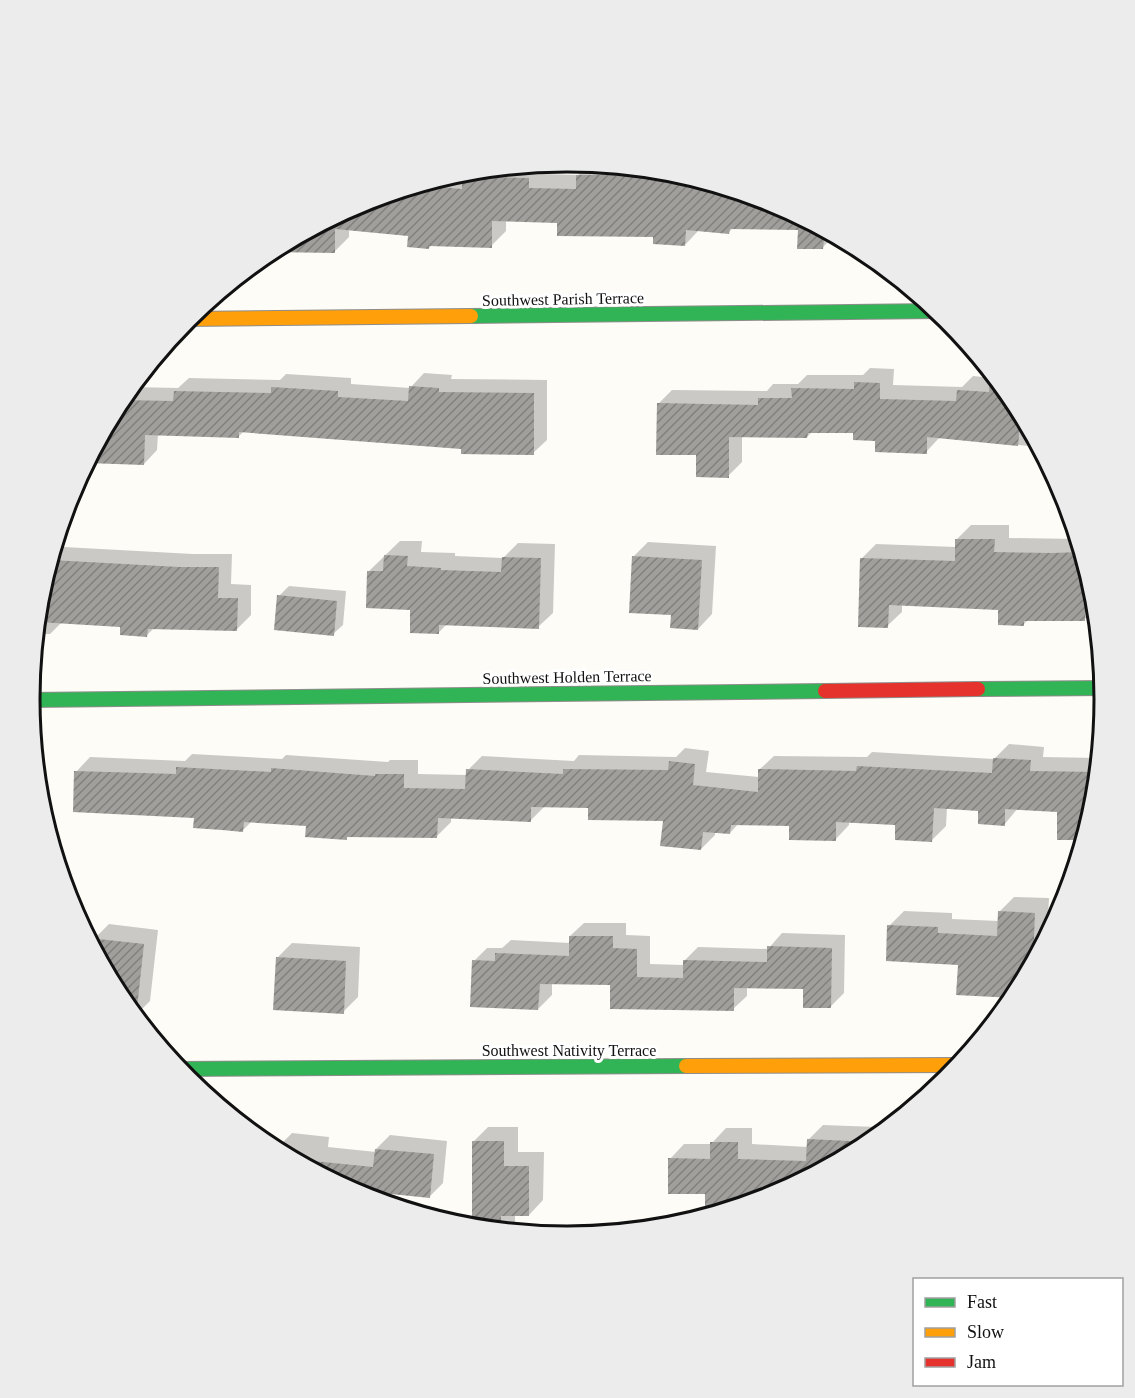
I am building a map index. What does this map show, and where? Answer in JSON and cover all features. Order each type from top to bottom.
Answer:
[{"type":"street","name":"Southwest Parish Terrace","points":[[203,319],[925,312]]},
{"type":"street","name":"Southwest Holden Terrace","points":[[40,700],[1094,688]]},
{"type":"street","name":"Southwest Nativity Terrace","points":[[192,1069],[946,1065]]},
{"type":"building","points":[[576,175],[619,175],[670,182],[737,200],[801,226],[824,239],[823,249],[797,249],[798,230],[730,229],[729,234],[686,230],[685,246],[653,244],[653,237],[557,236],[557,223],[492,221],[492,248],[407,247],[408,236],[335,229],[335,253],[289,252],[334,226],[398,200],[443,187],[462,189],[462,183],[498,177],[529,178],[529,188],[576,189]]},
{"type":"building","points":[[854,382],[880,383],[880,399],[956,401],[957,390],[989,392],[990,383],[1020,429],[1018,446],[927,437],[927,454],[875,452],[875,441],[853,440],[853,433],[808,433],[807,438],[729,437],[729,478],[696,477],[696,455],[656,455],[657,403],[758,405],[758,398],[792,398],[791,388],[854,389]]},
{"type":"building","points":[[409,386],[439,388],[439,392],[534,393],[534,455],[461,454],[461,449],[239,432],[239,438],[145,435],[144,465],[96,463],[133,400],[173,401],[174,391],[271,393],[271,387],[338,391],[338,397],[408,401]]},
{"type":"building","points":[[955,539],[995,539],[994,552],[1074,552],[1086,607],[1085,621],[1024,621],[1024,626],[998,625],[998,610],[889,605],[888,628],[858,627],[860,558],[955,561]]},
{"type":"building","points":[[384,555],[408,556],[407,566],[441,568],[441,570],[501,572],[502,557],[541,558],[539,629],[439,625],[439,634],[410,633],[410,610],[366,608],[367,571],[383,571]]},
{"type":"building","points":[[632,556],[702,560],[698,630],[670,628],[671,615],[629,613]]},
{"type":"building","points":[[59,560],[219,567],[218,598],[238,598],[237,631],[148,629],[147,637],[120,635],[120,627],[46,623]]},
{"type":"building","points":[[277,595],[337,601],[334,636],[274,630]]},
{"type":"building","points":[[993,758],[1031,760],[1030,771],[1089,772],[1075,840],[1057,840],[1057,812],[1005,809],[1005,826],[978,824],[978,811],[934,808],[932,842],[895,840],[895,825],[836,822],[836,841],[789,840],[789,826],[731,825],[730,834],[703,832],[701,850],[660,846],[663,821],[588,820],[588,808],[531,807],[531,822],[438,818],[437,838],[347,837],[347,840],[305,837],[306,826],[244,822],[243,832],[193,828],[194,818],[73,812],[74,771],[176,774],[176,767],[271,772],[271,768],[375,776],[375,774],[404,774],[404,788],[465,789],[466,769],[563,774],[563,769],[668,770],[669,761],[695,764],[693,785],[758,792],[758,769],[856,771],[857,766],[992,773]]},
{"type":"building","points":[[998,911],[1035,913],[1034,944],[1002,997],[956,995],[958,965],[886,961],[887,925],[938,927],[938,933],[997,936]]},
{"type":"building","points":[[569,936],[613,936],[613,948],[637,949],[637,977],[683,978],[683,960],[767,962],[767,946],[832,948],[831,1008],[803,1008],[803,989],[734,988],[734,1011],[610,1009],[610,985],[540,984],[538,1010],[470,1007],[472,960],[495,961],[495,953],[569,956]]},
{"type":"building","points":[[99,939],[144,944],[137,1004]]},
{"type":"building","points":[[276,957],[346,961],[344,1014],[273,1010]]},
{"type":"building","points":[[807,1139],[853,1141],[801,1172],[737,1198],[705,1208],[705,1194],[668,1194],[668,1158],[710,1159],[710,1142],[738,1142],[738,1159],[806,1161]]},
{"type":"building","points":[[472,1141],[504,1141],[504,1166],[529,1166],[529,1216],[501,1216],[501,1221],[472,1217]]},
{"type":"building","points":[[375,1149],[434,1154],[430,1198],[386,1193],[334,1172],[315,1161],[373,1167]]},
{"type":"traffic: fast","points":[[471,316],[924,311]]},
{"type":"traffic: fast","points":[[978,689],[1094,688]]},
{"type":"traffic: fast","points":[[40,700],[825,691]]},
{"type":"traffic: fast","points":[[192,1069],[686,1066]]},
{"type":"traffic: slow","points":[[203,319],[471,316]]},
{"type":"traffic: slow","points":[[686,1066],[946,1065]]},
{"type":"traffic: jam","points":[[825,691],[978,689]]}]
